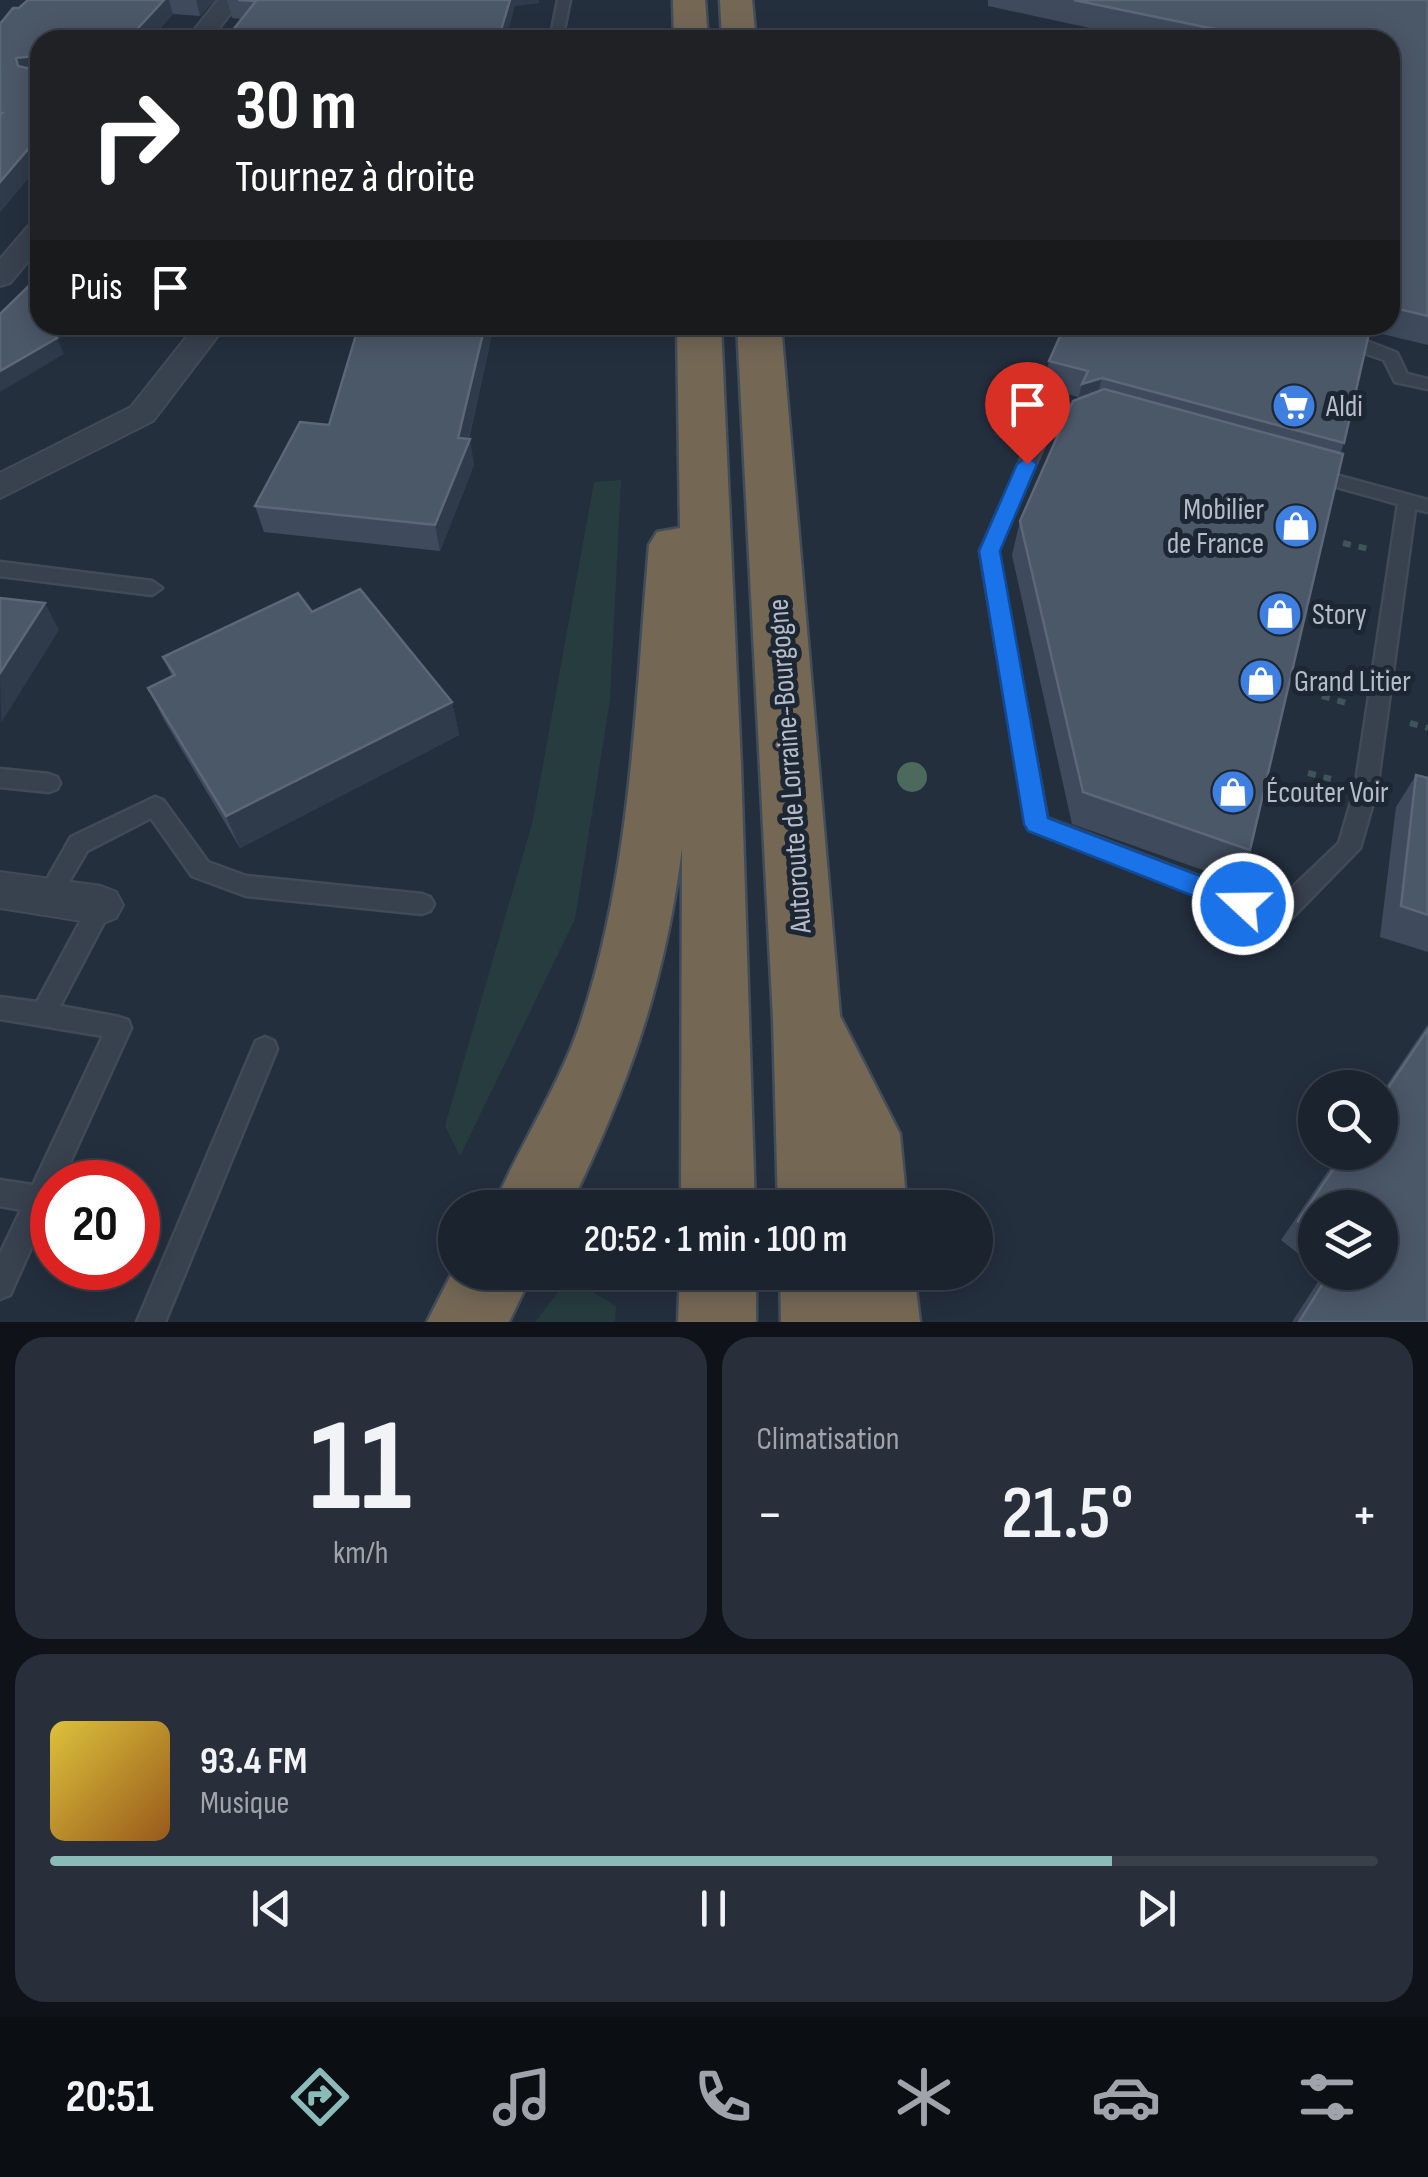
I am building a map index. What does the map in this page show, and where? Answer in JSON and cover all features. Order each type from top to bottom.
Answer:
[{"type":"highway","points":[[690,0],[691,30]]},
{"type":"highway","points":[[736,0],[738,30]]},
{"type":"highway","name":"Autoroute de Lorraine-Bourgogne","points":[[760,335],[807,1018],[814,1190]]},
{"type":"highway","points":[[539,1190],[576,1116],[615,1023],[633,958],[662,770],[666,648],[679,496],[700,350]]},
{"type":"highway","points":[[700,350],[712,765],[718,1190]]},
{"type":"highway","points":[[807,1018],[864,1134],[869,1190]]},
{"type":"highway","points":[[466,1322],[485,1290]]},
{"type":"highway","points":[[718,1290],[718,1322]]},
{"type":"highway","points":[[819,1290],[820,1322]]},
{"type":"highway","points":[[878,1290],[881,1322]]},
{"type":"street","points":[[206,30],[230,0]]},
{"type":"street","points":[[0,277],[30,242]]},
{"type":"street","points":[[0,487],[142,414],[203,335]]},
{"type":"street","points":[[0,890],[102,905]]},
{"type":"lane","points":[[558,30],[564,0]]},
{"type":"lane","points":[[1334,335],[1391,356],[1400,378],[1428,384]]},
{"type":"lane","points":[[1112,418],[1094,413],[1040,434],[989,551],[1037,824],[1278,917],[1350,848],[1366,789],[1418,503],[1297,470]]},
{"type":"lane","points":[[0,568],[152,588]]},
{"type":"lane","points":[[0,778],[50,783]]},
{"type":"lane","points":[[48,897],[80,844],[155,806],[200,869],[215,875],[246,886],[422,904]]},
{"type":"lane","points":[[43,1014],[102,905]]},
{"type":"lane","points":[[0,1008],[118,1028],[57,1160]]},
{"type":"lane","points":[[151,1322],[264,1048]]},
{"type":"lane","points":[[0,1193],[30,1198]]},
{"type":"lane","points":[[0,1285],[30,1219]]},
{"type":"green space","points":[[621,480],[610,700],[575,919],[460,1156],[445,1126],[533,820],[594,482]]},
{"type":"green space","points":[[560,1290],[589,1290],[616,1306],[615,1322],[535,1322]]},
{"type":"building","points":[[28,0],[164,0],[136,30],[30,30],[30,57],[16,58],[18,66],[30,69],[30,147],[0,182],[0,24],[13,8]]},
{"type":"building","points":[[238,0],[510,0],[501,30],[233,30],[256,1]]},
{"type":"building","points":[[1074,0],[1428,0],[1428,316],[1400,309],[1400,30],[1219,30]]},
{"type":"building","points":[[30,285],[30,335],[57,338],[0,371],[0,314]]},
{"type":"building","points":[[356,335],[483,335],[458,438],[470,439],[435,525],[255,506],[300,422],[329,425]]},
{"type":"building","points":[[1061,335],[1369,335],[1344,443],[1102,378],[1082,384],[1088,371],[1049,361]]},
{"type":"building","points":[[1104,389],[1343,454],[1250,850],[1083,792],[1020,521],[1073,401]]},
{"type":"building","points":[[360,589],[452,702],[226,816],[148,688],[175,675],[163,657],[298,593],[312,612]]},
{"type":"building","points":[[0,598],[45,603],[0,673]]},
{"type":"building","points":[[1416,775],[1428,778],[1428,915],[1401,906]]},
{"type":"building","points":[[1428,1029],[1428,1322],[1299,1322],[1319,1290],[1398,1290],[1398,1190],[1319,1190],[1333,1170],[1398,1170],[1398,1073]]},
{"type":"place","name":"Aldi","points":[[1294,406]]},
{"type":"place","name":"Mobilier de France","points":[[1296,526]]},
{"type":"place","name":"Story","points":[[1280,614]]},
{"type":"place","name":"Grand Litier","points":[[1261,681]]},
{"type":"place","name":"Écouter Voir","points":[[1233,792]]},
{"type":"route","points":[[1027,464],[989,551],[1037,824],[1243,904]]}]
